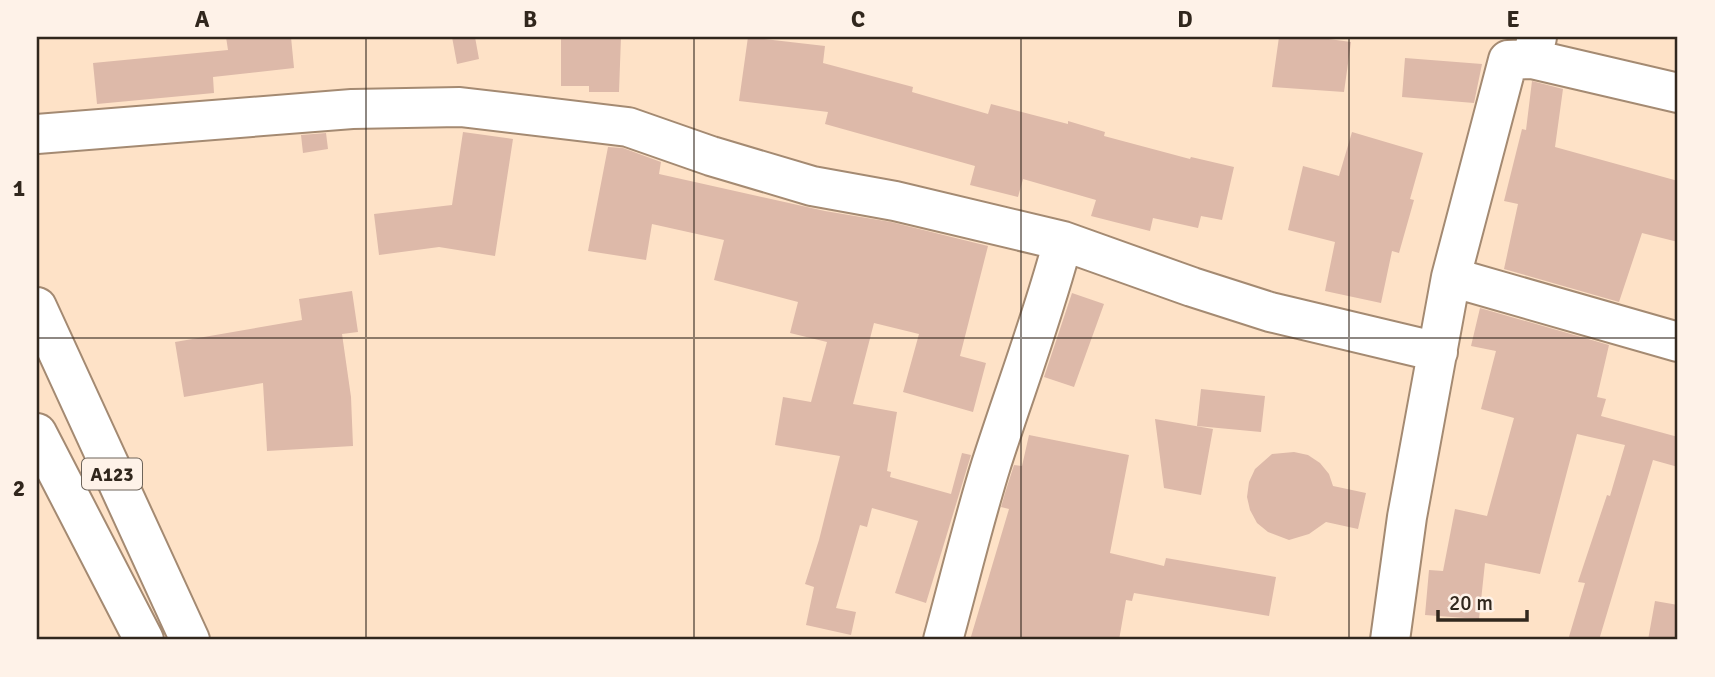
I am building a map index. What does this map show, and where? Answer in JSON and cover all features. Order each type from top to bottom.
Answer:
[{"type":"main road","points":[[1390,640],[1408,517],[1451,277],[1508,60],[1535,48],[1678,93]]},
{"type":"main road","points":[[37,134],[352,109],[460,107],[628,127],[710,156],[812,186],[906,203],[1063,241],[1192,288],[1270,312],[1437,352]]},
{"type":"main road","points":[[943,640],[991,465],[1023,365],[1036,336],[1063,241]]},
{"type":"main road","points":[[1451,277],[1678,342]]},
{"type":"main road","name":"A123","points":[[37,307],[190,640]]},
{"type":"main road","name":"A123","points":[[37,433],[144,640]]},
{"type":"building","points":[[226,37],[291,37],[294,68],[213,77],[214,93],[97,104],[93,63],[228,50]]},
{"type":"building","points":[[452,37],[475,37],[479,59],[457,64]]},
{"type":"building","points":[[561,37],[621,37],[619,92],[589,92],[589,86],[561,86]]},
{"type":"building","points":[[748,37],[825,46],[823,63],[913,87],[912,92],[988,114],[991,104],[1068,124],[1068,121],[1105,132],[1104,136],[1190,159],[1191,157],[1234,167],[1222,220],[1201,216],[1198,228],[1153,218],[1150,231],[1091,216],[1096,200],[1023,179],[1018,197],[970,185],[975,166],[825,124],[828,112],[739,101]]},
{"type":"building","points":[[1279,37],[1314,37],[1351,42],[1344,92],[1272,87]]},
{"type":"building","points":[[1405,58],[1482,64],[1474,103],[1402,97]]},
{"type":"building","points":[[1532,81],[1563,89],[1555,147],[1678,181],[1678,242],[1642,233],[1619,302],[1504,269],[1518,204],[1504,201],[1522,129],[1526,130]]},
{"type":"building","points":[[463,132],[513,139],[495,256],[439,247],[379,255],[374,214],[452,205]]},
{"type":"building","points":[[1352,132],[1423,153],[1410,199],[1414,200],[1399,253],[1392,251],[1381,303],[1325,291],[1335,242],[1288,230],[1303,166],[1339,176]]},
{"type":"building","points":[[326,133],[328,149],[303,153],[301,135]]},
{"type":"building","points":[[608,147],[623,148],[661,162],[659,174],[825,211],[891,222],[988,246],[960,356],[986,363],[973,412],[903,392],[919,334],[874,323],[853,404],[897,412],[887,471],[891,472],[890,477],[951,494],[962,453],[971,455],[926,603],[895,593],[918,521],[872,508],[867,527],[860,525],[836,608],[856,612],[851,635],[806,625],[814,587],[805,584],[840,456],[775,445],[783,397],[811,402],[827,342],[790,333],[798,302],[714,280],[724,240],[652,224],[646,260],[588,251]]},
{"type":"building","points":[[352,291],[358,332],[342,334],[351,397],[353,446],[267,451],[263,383],[184,397],[175,342],[302,320],[299,299]]},
{"type":"building","points":[[1072,293],[1104,304],[1074,387],[1044,377]]},
{"type":"building","points":[[1480,308],[1609,345],[1597,397],[1606,399],[1601,416],[1678,437],[1678,467],[1653,460],[1599,640],[1568,640],[1585,583],[1578,582],[1607,495],[1610,496],[1625,445],[1577,434],[1540,574],[1485,563],[1479,619],[1425,615],[1429,570],[1443,571],[1455,509],[1487,516],[1514,418],[1481,409],[1496,351],[1471,346]]},
{"type":"building","points":[[1201,389],[1265,396],[1261,432],[1197,426]]},
{"type":"building","points":[[1155,419],[1213,429],[1201,495],[1164,488]]},
{"type":"building","points":[[1029,435],[1129,455],[1110,553],[1164,566],[1166,558],[1276,577],[1269,616],[1134,593],[1132,601],[1126,600],[1119,640],[970,640],[1009,509],[1001,507],[1005,493],[1014,465],[1022,466]]},
{"type":"building","points":[[1294,452],[1308,455],[1320,463],[1329,474],[1333,486],[1366,493],[1358,529],[1326,522],[1309,534],[1289,540],[1268,532],[1257,523],[1247,497],[1249,482],[1255,469],[1272,454]]},
{"type":"building","points":[[1655,601],[1678,605],[1678,640],[1648,640]]}]
